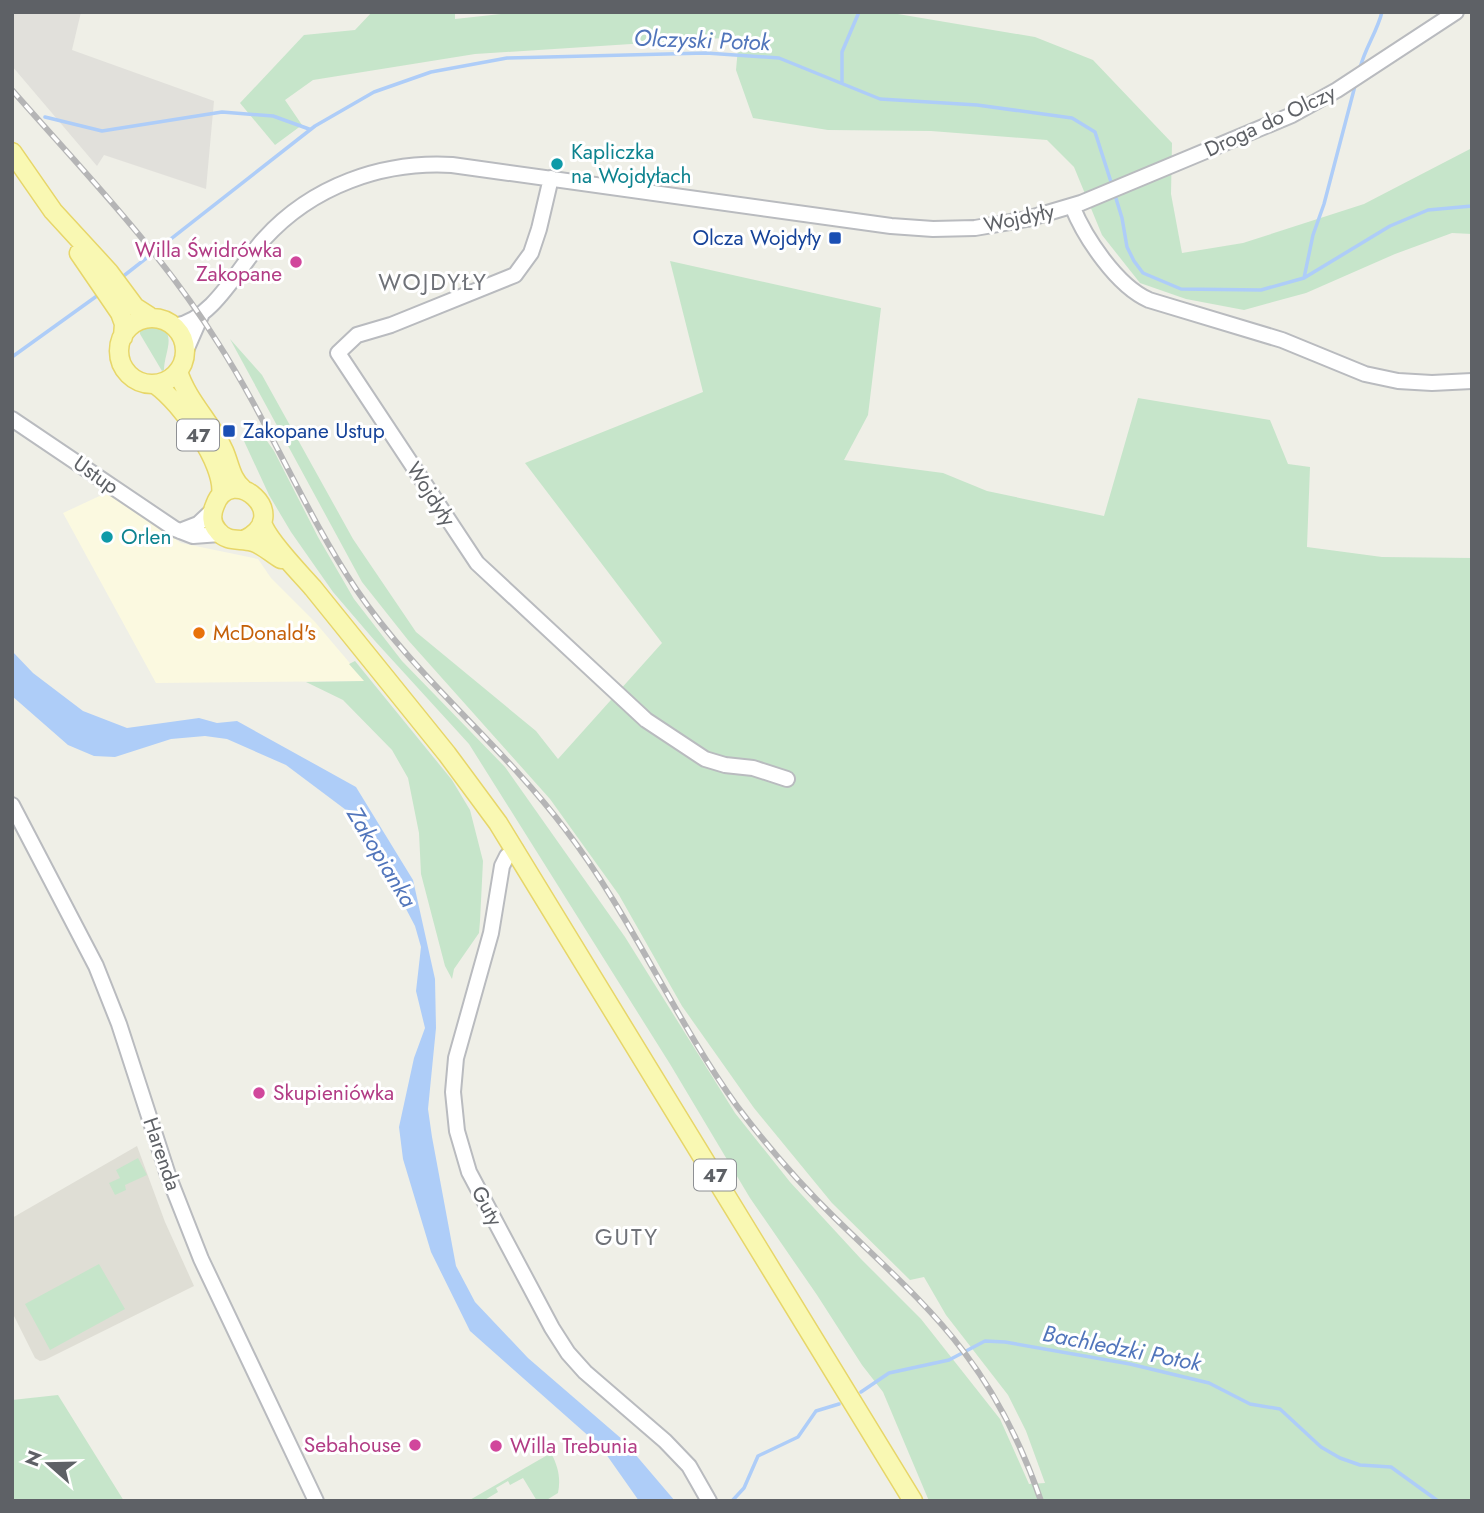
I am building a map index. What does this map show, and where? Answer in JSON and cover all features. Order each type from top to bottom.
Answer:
[{"type":"main road","name":"47","points":[[12,152],[116,294],[123,319],[120,354],[124,369],[137,381],[156,385],[174,400],[212,456],[219,474],[213,522],[220,534],[233,540],[255,542],[289,563]]},
{"type":"main road","name":"47","points":[[116,294],[149,316],[162,318],[174,326],[182,340],[184,386],[221,446],[233,479],[261,504],[265,531],[467,780],[516,850],[913,1501]]},
{"type":"main road","points":[[123,337],[133,322],[149,316]]},
{"type":"main road","points":[[156,385],[168,380],[181,363]]},
{"type":"main road","points":[[217,503],[232,489],[243,489]]},
{"type":"main road","points":[[244,540],[256,532],[262,522]]},
{"type":"street","name":"Droga do Olczy","points":[[1072,206],[1270,126],[1305,109],[1456,12]]},
{"type":"street","name":"Wojdyły","points":[[181,363],[201,316],[277,226],[318,195],[351,180],[386,169],[432,164],[891,226],[933,229],[1004,224],[1072,206],[1086,235],[1115,273],[1129,288],[1149,300],[1282,341],[1365,374],[1398,381],[1472,381]]},
{"type":"street","name":"Wojdyły","points":[[551,178],[531,253],[515,275],[391,325],[358,335],[338,353],[477,563],[646,720],[705,759],[725,765],[753,768],[787,779]]},
{"type":"street","name":"Wojdyły","points":[[174,326],[186,324],[201,316]]},
{"type":"street","name":"Ustup","points":[[12,419],[180,531],[193,536],[220,534]]},
{"type":"street","points":[[180,531],[195,526],[217,503]]},
{"type":"street","name":"Harenda","points":[[12,805],[96,966],[119,1024],[168,1175],[201,1259],[316,1501]]},
{"type":"street","name":"Guty","points":[[516,850],[507,856],[502,866],[491,933],[456,1058],[453,1092],[457,1131],[469,1172],[568,1353],[585,1372],[690,1466],[709,1501]]},
{"type":"shaded area","points":[[12,12],[81,12],[72,50],[214,101],[206,189],[104,155],[97,166],[12,66]]},
{"type":"shaded area","points":[[106,493],[181,543],[258,559],[271,578],[315,622],[365,681],[156,683],[63,513]]},
{"type":"shaded area","points":[[137,1146],[165,1222],[194,1286],[40,1361],[35,1358],[12,1312],[12,1218]]},
{"type":"green space","points":[[372,12],[455,12],[455,19],[520,12],[886,12],[1035,37],[1093,60],[1172,143],[1171,194],[1182,253],[1243,243],[1364,204],[1472,148],[1472,234],[1452,233],[1395,254],[1306,293],[1244,310],[1186,299],[1140,283],[1102,235],[1074,167],[1047,140],[931,131],[828,130],[753,118],[736,70],[739,37],[475,54],[313,80],[285,100],[302,125],[275,145],[240,103],[304,35],[355,30]]},
{"type":"green space","points":[[670,261],[881,308],[868,415],[844,460],[943,473],[987,491],[1104,516],[1138,398],[1270,420],[1288,464],[1310,467],[1307,547],[1382,557],[1472,558],[1472,1501],[929,1501],[883,1392],[750,1198],[670,1064],[469,744],[333,592],[291,532],[269,495],[244,441],[258,428],[274,451],[318,537],[354,599],[402,661],[505,767],[625,937],[735,1113],[790,1182],[921,1319],[1000,1419],[1029,1484],[1045,1483],[1026,1431],[1008,1395],[946,1315],[924,1277],[910,1280],[832,1203],[754,1108],[682,1006],[619,895],[550,799],[408,640],[362,582],[230,339],[262,375],[353,539],[416,632],[536,731],[558,759],[662,643],[525,463],[703,392]]},
{"type":"green space","points":[[158,326],[168,335],[168,348],[162,371],[140,334],[140,327]]},
{"type":"green space","points":[[355,661],[452,780],[470,810],[483,861],[479,933],[454,969],[452,979],[445,966],[421,874],[419,833],[408,778],[392,750],[343,700],[306,682],[364,681],[349,664]]},
{"type":"green space","points":[[138,1158],[147,1175],[125,1185],[126,1190],[115,1195],[109,1183],[120,1178],[116,1170]]},
{"type":"green space","points":[[99,1264],[125,1309],[50,1350],[25,1304]]},
{"type":"green space","points":[[58,1395],[124,1501],[12,1501],[12,1400]]},
{"type":"green space","points":[[551,1453],[558,1472],[559,1488],[558,1493],[545,1501],[537,1501],[523,1478],[510,1485],[508,1481],[496,1488],[498,1492],[483,1501],[468,1501]]},
{"type":"water","name":"Zakopianka","points":[[12,651],[33,673],[83,711],[127,728],[199,718],[217,723],[237,721],[356,787],[413,880],[435,979],[436,1028],[428,1109],[456,1266],[475,1302],[528,1358],[623,1440],[675,1501],[639,1501],[601,1447],[470,1331],[431,1252],[403,1159],[399,1127],[414,1058],[425,1028],[416,991],[421,947],[415,926],[383,865],[346,810],[286,765],[227,739],[205,736],[171,739],[115,757],[94,756],[68,745],[12,696]]},
{"type":"waterway","points":[[842,83],[842,52],[859,12]]},
{"type":"waterway","points":[[1360,68],[1382,12]]},
{"type":"waterway","name":"Olczyski Potok","points":[[121,278],[315,126],[374,92],[431,72],[507,58],[706,53],[779,58],[880,99],[977,105],[1072,118],[1095,132],[1112,185]]},
{"type":"waterway","points":[[1304,278],[1313,235],[1324,204],[1356,82]]},
{"type":"waterway","points":[[45,117],[102,131],[222,112],[273,116],[309,129]]},
{"type":"waterway","name":"Olczyski Potok","points":[[1114,192],[1127,247],[1134,261],[1143,273],[1181,289],[1261,290],[1304,278],[1390,226],[1428,210],[1472,206]]},
{"type":"waterway","name":"Olczyski Potok","points":[[12,357],[101,293]]},
{"type":"waterway","name":"Bachledzki Potok","points":[[861,1392],[889,1373],[949,1360],[985,1341],[1005,1342],[1130,1364],[1209,1383],[1250,1404],[1280,1409],[1321,1447],[1360,1465],[1391,1467],[1438,1501]]},
{"type":"waterway","name":"Bachledzki Potok","points":[[732,1501],[744,1488],[758,1456],[798,1437],[816,1411],[839,1404]]},
{"type":"railway","points":[[12,90],[120,212],[195,309],[254,404],[320,529],[356,589],[405,652],[514,768],[565,829],[611,896],[692,1037],[737,1106],[797,1178],[919,1300],[964,1352],[1009,1424],[1041,1501]]},
{"type":"place","name":"Kapliczka na Wojdyłach","points":[[557,164]]},
{"type":"place","name":"Olcza Wojdyły","points":[[835,238]]},
{"type":"place","name":"Willa Świdrówka Zakopane","points":[[296,262]]},
{"type":"place","name":"Zakopane Ustup","points":[[229,431]]},
{"type":"place","name":"Orlen","points":[[107,537]]},
{"type":"place","name":"McDonald's","points":[[199,633]]},
{"type":"place","name":"Skupieniówka","points":[[259,1093]]},
{"type":"place","name":"Sebahouse","points":[[415,1445]]},
{"type":"place","name":"Willa Trebunia","points":[[496,1446]]},
{"type":"district","name":"WOJDYŁY","points":[[433,282]]},
{"type":"district","name":"GUTY","points":[[627,1237]]}]
